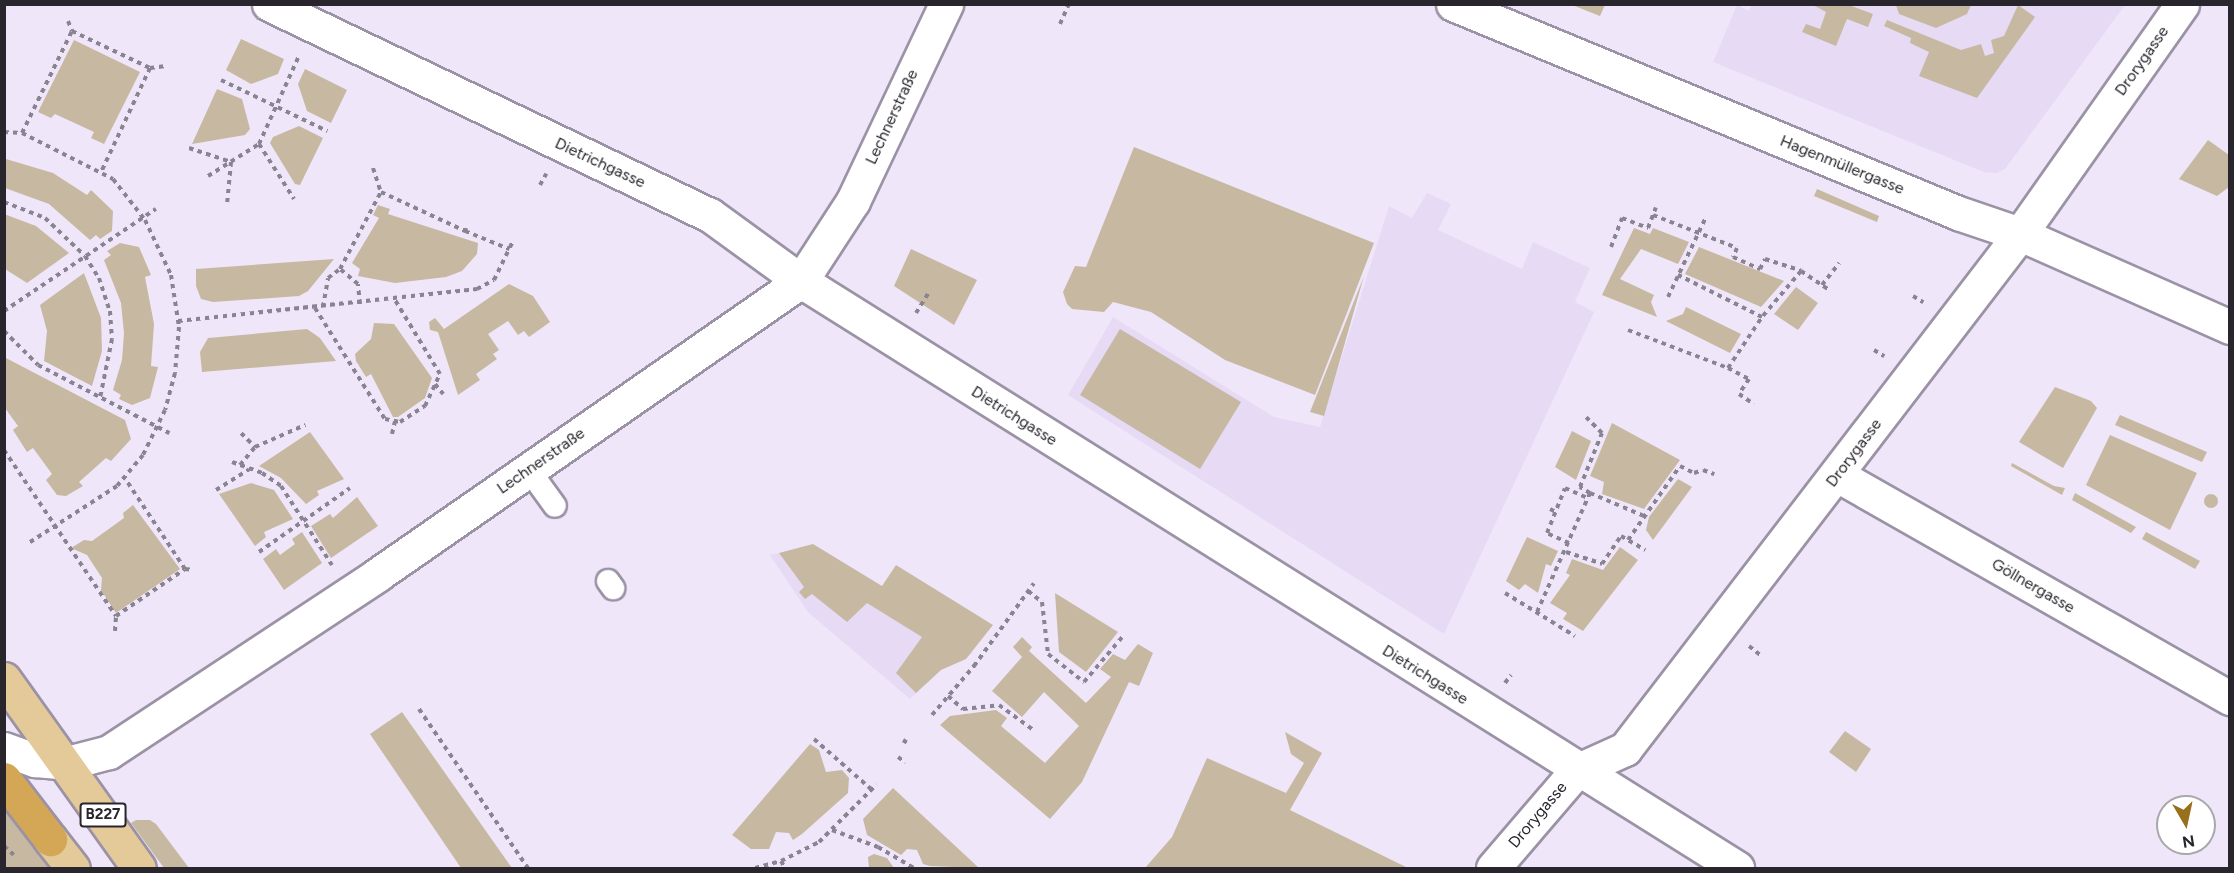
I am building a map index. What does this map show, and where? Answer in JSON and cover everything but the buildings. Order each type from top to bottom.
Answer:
[{"type":"highway","points":[[4,779],[50,839]]},
{"type":"main road","name":"B227","points":[[4,679],[67,763],[139,868]]},
{"type":"main road","points":[[50,839],[73,868]]},
{"type":"street","name":"Dietrichgasse","points":[[269,4],[710,214],[801,281],[1576,771],[1737,868]]},
{"type":"street","name":"Lechnerstraße","points":[[4,749],[35,760],[67,763],[109,752],[351,593],[801,281],[853,201],[946,4]]},
{"type":"street","name":"Hagenmüllergasse","points":[[1453,4],[1958,213],[2020,234],[2229,327]]},
{"type":"street","name":"Drorygasse","points":[[1493,868],[1576,771],[1625,748],[2020,234],[2182,4]]},
{"type":"street","name":"Göllnergasse","points":[[1837,475],[2229,698]]},
{"type":"lane","points":[[529,470],[555,506]]},
{"type":"path","points":[[1060,24],[1069,4]]},
{"type":"path","points":[[68,21],[72,31],[150,68],[166,66]]},
{"type":"path","points":[[208,176],[259,144],[313,26]]},
{"type":"path","points":[[22,133],[72,31]]},
{"type":"path","points":[[101,172],[150,68]]},
{"type":"path","points":[[221,80],[327,130]]},
{"type":"path","points":[[4,132],[22,133],[112,179],[142,217],[171,275],[178,321],[175,373],[156,428],[143,454],[117,486],[27,544]]},
{"type":"path","points":[[259,144],[294,199]]},
{"type":"path","points":[[189,148],[231,162]]},
{"type":"path","points":[[227,204],[231,162]]},
{"type":"path","points":[[323,307],[328,278],[340,269],[381,192],[373,168]]},
{"type":"path","points":[[381,192],[509,249]]},
{"type":"path","points":[[4,202],[45,218],[85,256],[99,278],[110,311],[109,367],[100,398]]},
{"type":"path","points":[[1611,247],[1622,218],[1648,228],[1656,207]]},
{"type":"path","points":[[4,311],[156,209]]},
{"type":"path","points":[[1653,215],[1737,248],[1733,257],[1760,268],[1768,253]]},
{"type":"path","points":[[1668,297],[1706,219]]},
{"type":"path","points":[[178,321],[360,304],[477,289],[494,280],[513,241]]},
{"type":"path","points":[[1765,258],[1801,271],[1828,289]]},
{"type":"path","points":[[1822,285],[1839,263]]},
{"type":"path","points":[[340,269],[357,284],[360,304]]},
{"type":"path","points":[[1728,368],[1762,317],[1801,271]]},
{"type":"path","points":[[1678,275],[1762,317]]},
{"type":"path","points":[[922,304],[929,292]]},
{"type":"path","points":[[315,308],[385,419],[400,422],[425,406],[440,374],[395,300]]},
{"type":"path","points":[[1628,330],[1728,368],[1749,379],[1739,394],[1755,404]]},
{"type":"path","points":[[4,331],[38,365],[169,433]]},
{"type":"path","points":[[435,384],[443,394]]},
{"type":"path","points":[[1584,415],[1602,433],[1580,487],[1645,516]]},
{"type":"path","points":[[392,434],[395,421]]},
{"type":"path","points":[[240,465],[255,447],[305,425]]},
{"type":"path","points":[[241,433],[255,447]]},
{"type":"path","points":[[4,450],[56,526],[84,572],[116,616],[115,631]]},
{"type":"path","points":[[232,462],[262,472],[280,486],[301,514],[302,522],[351,593]]},
{"type":"path","points":[[1628,540],[1680,466],[1694,473],[1703,470],[1714,474]]},
{"type":"path","points":[[216,490],[250,469]]},
{"type":"path","points":[[124,477],[185,569]]},
{"type":"path","points":[[259,552],[350,488]]},
{"type":"path","points":[[1569,543],[1546,533],[1565,488],[1587,498]]},
{"type":"path","points":[[1537,612],[1566,552],[1590,493]]},
{"type":"path","points":[[1550,509],[1556,512]]},
{"type":"path","points":[[1566,552],[1602,564],[1621,536],[1645,550]]},
{"type":"path","points":[[116,616],[185,569],[194,570]]},
{"type":"path","points":[[932,715],[1034,583]]},
{"type":"path","points":[[1028,591],[1042,602],[1048,654],[1084,682],[1124,635]]},
{"type":"path","points":[[1505,593],[1537,612],[1546,621],[1575,636]]},
{"type":"path","points":[[948,696],[963,709],[999,705],[1032,729]]},
{"type":"path","points":[[419,709],[528,868]]},
{"type":"path","points":[[814,739],[872,790]]},
{"type":"path","points":[[903,740],[909,744]]},
{"type":"path","points":[[898,757],[905,762]]},
{"type":"path","points":[[754,868],[781,861],[819,842],[876,785]]},
{"type":"path","points":[[832,830],[878,847],[914,868]]},
{"type":"path","points":[[781,861],[785,868]]},
{"type":"shaded area","points":[[1752,4],[2125,5],[2005,169],[1997,173],[1984,172],[1713,62],[1737,5],[1749,11]]},
{"type":"shaded area","points":[[1896,4],[1971,5],[1967,14],[1936,28],[1899,14]]},
{"type":"shaded area","points":[[1572,5],[1605,5],[1600,16]]},
{"type":"shaded area","points":[[1813,5],[1849,5],[1873,14],[1868,27],[1847,19],[1836,46],[1802,32],[1806,24],[1820,29],[1826,12]]},
{"type":"shaded area","points":[[2018,5],[2035,17],[1977,98],[1919,76],[1929,52],[1910,43],[1911,38],[1884,26],[1887,20],[1961,50],[1981,44],[1985,56],[1994,53],[1991,40],[2004,36]]},
{"type":"shaded area","points":[[241,39],[284,59],[278,74],[251,84],[226,70]]},
{"type":"shaded area","points":[[74,40],[140,72],[104,144],[91,138],[94,132],[55,114],[51,118],[38,112]]},
{"type":"shaded area","points":[[305,69],[347,90],[331,123],[307,111],[298,84]]},
{"type":"shaded area","points":[[217,89],[242,99],[250,129],[245,135],[192,144]]},
{"type":"shaded area","points":[[299,126],[323,138],[300,185],[295,184],[270,143],[273,137]]},
{"type":"shaded area","points":[[2208,140],[2229,155],[2229,187],[2217,196],[2179,179]]},
{"type":"shaded area","points":[[1134,147],[1374,243],[1315,395],[1225,360],[1151,312],[1113,302],[1104,312],[1072,309],[1067,304],[1063,292],[1075,266],[1086,267]]},
{"type":"shaded area","points":[[5,151],[6,159],[53,173],[87,195],[91,190],[113,211],[112,231],[100,239],[96,235],[90,240],[49,204],[5,188]]},
{"type":"shaded area","points":[[1817,189],[1879,216],[1877,222],[1814,196]]},
{"type":"shaded area","points":[[1427,193],[1451,204],[1438,230],[1522,269],[1533,242],[1590,268],[1575,302],[1594,312],[1444,634],[1068,395],[1113,317],[1274,417],[1320,427],[1389,206],[1412,218]]},
{"type":"shaded area","points":[[378,205],[390,209],[388,214],[478,243],[477,254],[462,271],[446,277],[395,283],[358,276],[360,269],[352,263],[379,218],[373,215]]},
{"type":"shaded area","points":[[4,214],[36,226],[69,253],[27,283],[5,269]]},
{"type":"shaded area","points":[[1634,228],[1650,234],[1653,228],[1689,242],[1678,264],[1641,249],[1620,279],[1654,295],[1651,302],[1657,317],[1602,295]]},
{"type":"shaded area","points":[[120,243],[139,247],[151,275],[145,277],[154,324],[151,366],[158,367],[150,398],[132,405],[119,399],[121,395],[113,390],[122,360],[124,333],[121,303],[104,260],[111,255],[107,251]]},
{"type":"shaded area","points":[[1699,247],[1784,281],[1761,307],[1685,274]]},
{"type":"shaded area","points":[[911,249],[977,280],[954,325],[894,286]]},
{"type":"shaded area","points":[[334,259],[308,291],[299,296],[213,302],[201,299],[196,286],[196,269]]},
{"type":"shaded area","points":[[84,273],[101,318],[102,351],[92,386],[44,361],[47,331],[40,305]]},
{"type":"shaded area","points":[[1364,276],[1324,416],[1310,412]]},
{"type":"shaded area","points":[[509,284],[533,296],[550,322],[529,337],[524,331],[518,335],[508,321],[488,334],[499,350],[493,354],[497,359],[476,374],[480,380],[458,395],[438,332],[430,330],[429,322],[435,318],[444,329]]},
{"type":"shaded area","points":[[1796,287],[1818,303],[1798,330],[1774,314]]},
{"type":"shaded area","points":[[1686,307],[1741,334],[1730,353],[1666,321],[1683,314]]},
{"type":"shaded area","points":[[374,323],[394,324],[432,378],[425,398],[398,417],[393,417],[371,374],[366,377],[356,361],[355,354],[371,339]]},
{"type":"shaded area","points":[[307,329],[320,338],[336,361],[202,372],[200,352],[208,338]]},
{"type":"shaded area","points":[[1120,329],[1241,402],[1200,469],[1080,395]]},
{"type":"shaded area","points":[[4,357],[125,420],[131,439],[111,461],[106,458],[79,482],[83,486],[66,496],[57,495],[46,480],[52,474],[33,448],[27,452],[13,430],[18,426],[5,408]]},
{"type":"shaded area","points":[[2055,387],[2091,401],[2097,408],[2063,468],[2019,442]]},
{"type":"shaded area","points":[[2120,415],[2207,452],[2202,462],[2115,425]]},
{"type":"shaded area","points":[[1612,423],[1680,460],[1644,509],[1602,494],[1604,482],[1590,476]]},
{"type":"shaded area","points":[[1572,431],[1591,441],[1576,480],[1555,467]]},
{"type":"shaded area","points":[[310,432],[344,479],[317,491],[319,495],[306,504],[281,478],[259,466]]},
{"type":"shaded area","points":[[2110,435],[2197,473],[2170,530],[2086,485]]},
{"type":"shaded area","points":[[2012,463],[2054,486],[2065,488],[2062,495],[2011,466]]},
{"type":"shaded area","points":[[1678,479],[1692,487],[1653,540],[1646,530],[1649,517]]},
{"type":"shaded area","points":[[251,483],[274,490],[293,519],[264,532],[266,537],[255,546],[219,494]]},
{"type":"shaded area","points":[[2075,493],[2136,527],[2131,533],[2072,500]]},
{"type":"shaded area","points":[[2208,494],[2214,494],[2218,501],[2214,508],[2208,508],[2204,504],[2204,498]]},
{"type":"shaded area","points":[[357,497],[378,526],[331,558],[311,526],[330,514],[333,518]]},
{"type":"shaded area","points":[[133,505],[180,569],[116,613],[101,590],[102,578],[87,555],[71,548],[84,540],[92,541],[124,518],[123,513]]},
{"type":"shaded area","points":[[302,532],[322,563],[284,590],[263,559],[276,549],[280,555],[295,544],[292,539]]},
{"type":"shaded area","points":[[2146,532],[2200,561],[2195,569],[2142,539]]},
{"type":"shaded area","points":[[1527,537],[1558,551],[1551,566],[1546,564],[1538,593],[1525,584],[1519,590],[1506,581]]},
{"type":"shaded area","points":[[813,544],[882,586],[896,565],[993,625],[966,659],[941,670],[916,693],[896,673],[922,637],[867,603],[847,622],[812,594],[805,599],[799,592],[804,587],[779,553]]},
{"type":"shaded area","points":[[1620,547],[1638,560],[1583,631],[1563,619],[1567,613],[1550,603],[1570,575],[1566,573],[1572,559],[1603,570]]},
{"type":"shaded area","points":[[779,553],[973,653],[941,670],[910,699],[808,612],[770,555]]},
{"type":"shaded area","points":[[1055,593],[1118,632],[1086,672],[1059,652]]},
{"type":"shaded area","points":[[1022,637],[1032,647],[1029,651],[1086,703],[1111,677],[1100,669],[1113,654],[1125,660],[1138,644],[1153,653],[1139,686],[1129,682],[1082,782],[1050,819],[940,725],[950,716],[996,710],[1007,718],[1001,726],[1045,763],[1079,726],[1044,692],[1022,717],[992,691],[1022,657],[1013,647]]},
{"type":"shaded area","points":[[402,712],[512,868],[461,868],[370,734]]},
{"type":"shaded area","points":[[1845,731],[1871,749],[1856,772],[1829,752]]},
{"type":"shaded area","points":[[1285,732],[1322,753],[1290,810],[1408,868],[1145,868],[1172,837],[1207,758],[1286,793],[1304,763],[1291,754]]},
{"type":"shaded area","points":[[810,744],[819,750],[826,772],[842,770],[849,778],[848,793],[793,840],[789,833],[776,832],[769,849],[751,849],[732,835]]},
{"type":"shaded area","points":[[893,788],[979,868],[923,864],[917,850],[907,849],[901,855],[867,835],[863,819]]},
{"type":"shaded area","points":[[5,809],[49,868],[5,868]]},
{"type":"shaded area","points":[[136,820],[150,820],[156,824],[189,868],[164,868],[131,823]]},
{"type":"shaded area","points":[[874,854],[887,858],[894,868],[869,868],[868,857]]}]
